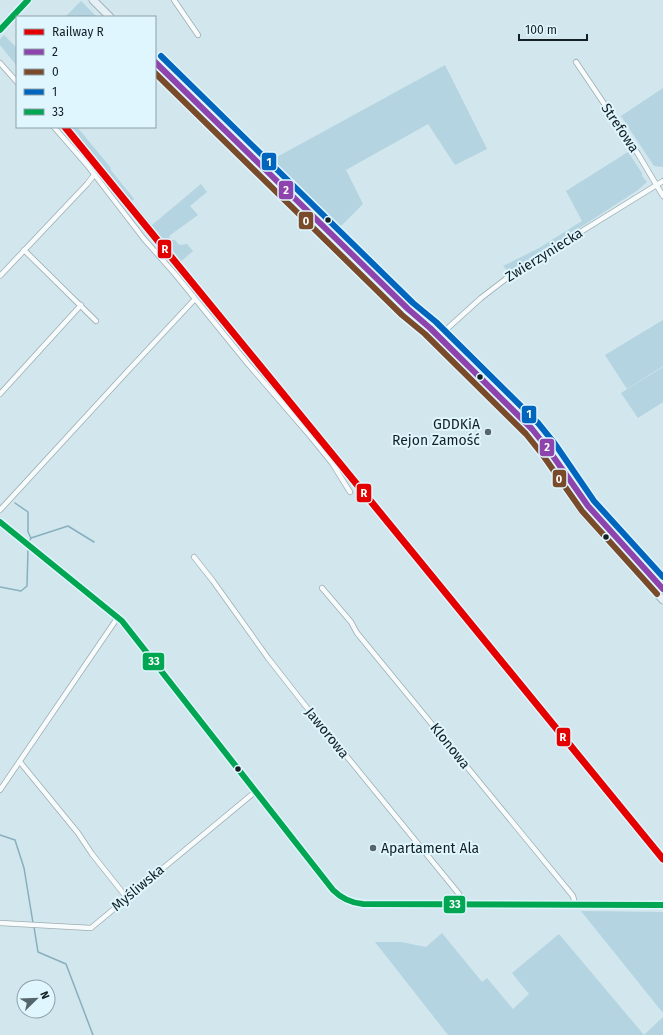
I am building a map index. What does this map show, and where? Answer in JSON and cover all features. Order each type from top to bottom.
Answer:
[{"type":"main road","points":[[93,0],[109,16]]},
{"type":"main road","points":[[156,63],[406,308],[415,321],[436,338],[532,429],[588,506],[663,589]]},
{"type":"main road","points":[[436,338],[526,433],[542,453],[582,511],[663,600]]},
{"type":"street","points":[[0,30],[28,0]]},
{"type":"street","points":[[174,0],[198,35]]},
{"type":"street","name":"Strefowa","points":[[576,62],[638,154],[663,196]]},
{"type":"street","points":[[0,63],[16,81]]},
{"type":"street","points":[[55,128],[94,174],[139,233],[175,274],[194,300],[209,315],[274,396],[311,437],[332,463],[350,492]]},
{"type":"street","points":[[0,276],[87,184],[94,174]]},
{"type":"street","name":"Zwierzyniecka","points":[[436,338],[477,301],[511,275],[663,181]]},
{"type":"street","points":[[24,250],[96,321]]},
{"type":"street","points":[[0,510],[194,300]]},
{"type":"street","points":[[0,394],[81,305]]},
{"type":"street","points":[[0,522],[118,617],[332,888],[343,898],[358,903],[663,905]]},
{"type":"street","name":"Jaworowa","points":[[194,557],[214,581],[268,658],[304,704],[459,894],[462,904]]},
{"type":"street","name":"Klonowa","points":[[322,588],[351,622],[357,633],[573,896],[575,904]]},
{"type":"street","points":[[0,790],[118,617]]},
{"type":"street","points":[[20,762],[78,833],[92,854],[127,898]]},
{"type":"street","name":"Myśliwska","points":[[0,923],[91,928],[256,791]]},
{"type":"shaded area","points":[[81,1],[96,16],[66,16]]},
{"type":"shaded area","points":[[4,35],[16,47],[16,65],[0,45],[0,39]]},
{"type":"shaded area","points":[[445,65],[487,149],[455,165],[428,124],[346,170],[363,204],[337,230],[266,163]]},
{"type":"shaded area","points":[[663,88],[663,167],[654,166],[621,116]]},
{"type":"shaded area","points":[[68,128],[78,128],[111,168],[110,169],[134,199],[132,201],[152,225],[201,184],[207,192],[190,206],[198,215],[169,236],[171,240],[175,240],[179,245],[187,244],[193,251],[179,263]]},
{"type":"shaded area","points":[[628,152],[647,182],[638,190],[510,273],[503,266],[539,248],[582,221],[566,191]]},
{"type":"shaded area","points":[[663,320],[663,366],[627,389],[605,355]]},
{"type":"shaded area","points":[[663,367],[663,402],[638,418],[621,393]]},
{"type":"shaded area","points":[[525,412],[546,435],[568,470],[566,471],[544,438],[524,416],[523,414]]},
{"type":"shaded area","points":[[581,911],[663,912],[663,1013]]},
{"type":"shaded area","points":[[442,933],[482,982],[487,978],[513,1009],[529,994],[512,973],[559,934],[644,1035],[448,1035],[375,942],[401,942],[426,947]]},
{"type":"shaded area","points":[[663,1017],[663,1035],[644,1035]]},
{"type":"waterway","points":[[15,503],[28,512],[28,532],[31,538],[30,540]]},
{"type":"waterway","points":[[31,538],[68,526],[94,542]]},
{"type":"waterway","points":[[0,587],[21,591],[27,586],[28,549]]},
{"type":"waterway","points":[[0,835],[15,840],[24,868],[33,923]]},
{"type":"waterway","points":[[34,927],[38,952],[66,964],[93,1035]]},
{"type":"rail line","name":"R","points":[[66,128],[663,859]]},
{"type":"transit line","name":"33","points":[[0,30],[28,0]]},
{"type":"transit line","name":"1","points":[[161,56],[413,303],[436,322],[538,423],[555,444],[594,501],[663,577]]},
{"type":"transit line","name":"2","points":[[156,63],[408,309],[430,328],[532,429],[588,506],[663,589]]},
{"type":"transit line","name":"0","points":[[156,74],[402,315],[425,334],[526,434],[582,511],[657,594]]},
{"type":"transit line","name":"33","points":[[0,522],[122,621],[333,890],[343,898],[351,902],[363,904],[663,905]]},
{"type":"place","name":"GDDKiA Rejon Zamość","points":[[488,432]]},
{"type":"place","name":"Apartament Ala","points":[[373,848]]}]
